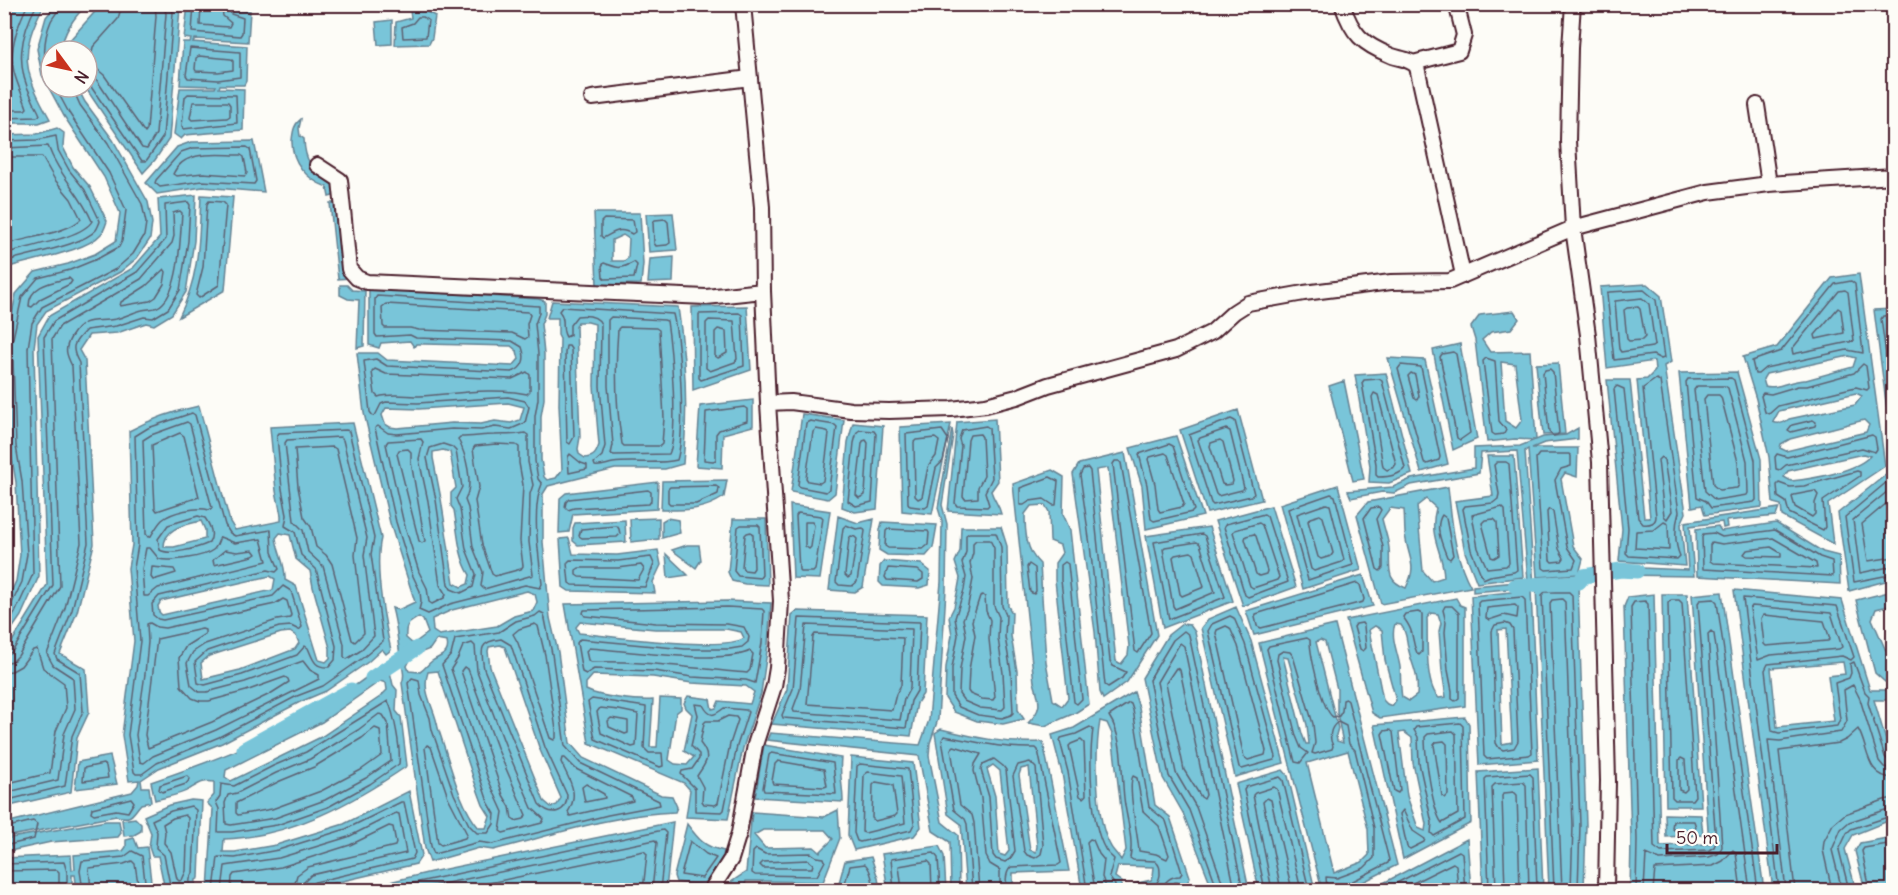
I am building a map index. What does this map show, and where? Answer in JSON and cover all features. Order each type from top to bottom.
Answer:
[{"type":"street","points":[[711,891],[731,859],[739,833],[755,745],[771,697],[777,668],[781,601],[768,403],[762,207],[743,4]]},
{"type":"street","points":[[1342,4],[1353,31],[1360,38],[1391,56],[1413,63],[1417,67],[1464,275]]},
{"type":"street","points":[[1574,4],[1570,48],[1568,141],[1573,228],[1588,335],[1600,462],[1608,781],[1606,891]]},
{"type":"street","points":[[1413,63],[1459,51],[1464,35],[1457,7]]},
{"type":"street","points":[[592,98],[750,78]]},
{"type":"street","points":[[1757,105],[1769,184]]},
{"type":"street","points":[[317,165],[340,180],[349,268],[357,278],[367,282],[706,297],[763,291]]},
{"type":"street","points":[[768,403],[791,402],[851,410],[889,411],[951,410],[986,405],[1017,397],[1048,385],[1176,350],[1212,332],[1248,303],[1391,282],[1450,281],[1573,228],[1708,192],[1769,184],[1893,176]]},
{"type":"water","points":[[4,5],[44,5],[30,37],[28,63],[34,89],[50,119],[39,123],[5,123]]},
{"type":"water","points":[[56,5],[86,5],[77,15],[64,39],[40,39],[46,17]]},
{"type":"water","points":[[101,5],[174,5],[180,8],[169,139],[143,173],[93,99],[99,99],[99,39],[71,39]]},
{"type":"water","points":[[188,5],[234,5],[235,10],[250,11],[248,42],[195,39],[193,42],[247,46],[244,85],[220,85],[219,88],[244,89],[243,130],[185,135],[181,139],[174,134],[180,88],[215,88],[216,86],[180,85],[183,42],[190,42],[191,39],[184,38]]},
{"type":"water","points":[[423,10],[435,16],[429,44],[395,45],[396,22],[411,18],[410,11]]},
{"type":"water","points":[[392,20],[392,44],[378,45],[376,22]]},
{"type":"water","points":[[55,99],[83,99],[113,140],[148,202],[152,223],[150,239],[137,258],[120,272],[46,311],[37,324],[34,348],[39,576],[21,616],[5,639],[5,605],[16,581],[20,555],[16,482],[10,447],[6,343],[16,294],[35,272],[68,264],[95,254],[116,241],[120,213],[104,177]]},
{"type":"water","points":[[301,119],[300,136],[304,139],[306,156],[312,166],[336,181],[340,194],[329,197],[327,187],[313,180],[297,163],[292,140],[294,128]]},
{"type":"water","points":[[57,128],[64,133],[63,147],[73,167],[90,187],[107,221],[101,234],[94,240],[70,251],[6,268],[5,277],[5,135],[37,134]]},
{"type":"water","points":[[254,141],[264,192],[203,187],[157,194],[146,183],[177,147],[191,142]]},
{"type":"water","points":[[196,195],[194,241],[186,292],[172,314],[154,325],[146,323],[117,333],[89,335],[79,350],[85,361],[94,544],[77,612],[60,654],[86,669],[89,712],[77,738],[71,792],[5,807],[5,653],[47,585],[38,336],[49,316],[133,268],[160,237],[158,199]]},
{"type":"water","points":[[201,195],[233,197],[225,290],[179,317],[195,272]]},
{"type":"water","points":[[330,203],[339,203],[350,278],[338,279]]},
{"type":"water","points":[[594,213],[640,213],[643,264],[641,284],[597,285]],"holes":[[[623,235],[629,239],[628,258],[624,261],[612,261],[612,240]]]},
{"type":"water","points":[[673,213],[677,250],[649,252],[646,214]]},
{"type":"water","points":[[674,257],[673,282],[648,283],[650,259]]},
{"type":"water","points":[[1859,274],[1885,466],[1828,504],[1833,544],[1782,516],[1781,505],[1773,503],[1769,457],[1756,399],[1743,357],[1777,347],[1832,278]],"holes":[[[1849,356],[1856,358],[1853,367],[1774,387],[1765,386],[1763,379],[1766,374]],[[1856,393],[1862,396],[1855,405],[1789,419],[1781,423],[1773,422],[1779,411]],[[1864,420],[1869,425],[1866,432],[1786,451],[1780,448],[1781,444],[1790,439]],[[1863,454],[1870,456],[1863,462],[1833,474],[1791,481],[1784,477],[1788,471]]]},
{"type":"water","points":[[1647,284],[1661,296],[1671,362],[1664,366],[1686,513],[1681,524],[1685,566],[1619,561],[1622,529],[1607,380],[1630,380],[1644,518],[1650,518],[1637,380],[1647,379],[1655,371],[1654,361],[1607,368],[1600,287]]},
{"type":"water","points":[[340,285],[347,285],[352,290],[365,291],[364,346],[357,348],[359,300],[348,299],[340,295]]},
{"type":"water","points":[[369,289],[545,301],[545,314],[541,324],[544,399],[541,416],[541,460],[544,477],[547,480],[556,478],[562,470],[558,318],[547,318],[552,301],[678,307],[685,386],[683,464],[665,469],[615,469],[548,486],[543,494],[543,542],[550,618],[558,652],[570,743],[583,758],[661,795],[672,796],[677,807],[675,812],[606,821],[493,850],[479,848],[430,862],[425,848],[402,683],[403,673],[392,608],[398,610],[415,602],[390,523],[364,413],[357,353],[378,353],[387,360],[513,366],[519,359],[517,351],[511,346],[416,344],[414,347],[410,341],[381,343],[379,348],[369,345]],"holes":[[[578,322],[588,322],[595,324],[594,386],[599,445],[593,456],[585,458],[579,454],[576,327]],[[508,403],[524,407],[520,420],[511,423],[495,421],[481,424],[452,423],[397,428],[385,424],[382,415],[386,408],[419,409]],[[443,450],[450,452],[456,488],[451,493],[451,506],[454,510],[461,552],[470,575],[468,584],[461,587],[454,583],[433,452]],[[527,591],[535,594],[537,602],[533,611],[514,616],[497,626],[439,635],[433,631],[432,619],[452,610]],[[419,617],[423,620],[428,633],[413,644],[406,638],[407,627]],[[436,640],[447,642],[446,652],[420,672],[409,671],[407,666],[412,656],[430,649]],[[500,645],[505,647],[540,750],[561,798],[557,805],[551,807],[544,801],[490,667],[489,647]],[[438,671],[475,783],[483,805],[490,816],[486,828],[479,828],[460,794],[429,700],[426,679],[428,672]]]},
{"type":"water","points":[[747,306],[751,370],[693,390],[692,307]]},
{"type":"water","points":[[1894,309],[1893,456],[1874,310]]},
{"type":"water","points":[[1514,311],[1519,319],[1511,329],[1491,332],[1482,340],[1490,352],[1530,351],[1536,440],[1543,437],[1566,435],[1578,428],[1578,439],[1544,443],[1532,448],[1578,448],[1577,477],[1565,473],[1561,479],[1573,546],[1583,559],[1579,574],[1537,577],[1528,449],[1525,451],[1534,587],[1473,592],[1473,586],[1528,581],[1517,451],[1481,453],[1479,473],[1411,485],[1394,493],[1382,492],[1351,498],[1348,491],[1393,487],[1411,479],[1474,468],[1474,448],[1520,446],[1535,440],[1515,439],[1487,442],[1475,340],[1471,327],[1480,315]],"holes":[[[1501,362],[1515,364],[1522,420],[1516,428],[1505,421]]]},
{"type":"water","points":[[1460,344],[1477,439],[1453,450],[1433,350]]},
{"type":"water","points":[[1388,358],[1425,360],[1448,464],[1421,472]]},
{"type":"water","points":[[1558,363],[1565,434],[1543,435],[1536,364]]},
{"type":"water","points":[[1737,372],[1761,459],[1762,507],[1705,515],[1702,505],[1692,507],[1679,373]]},
{"type":"water","points":[[1386,373],[1412,474],[1389,483],[1369,482],[1370,466],[1355,375]]},
{"type":"water","points":[[1344,381],[1364,479],[1353,481],[1329,386]]},
{"type":"water","points":[[753,400],[753,426],[723,434],[722,468],[696,466],[700,406]]},
{"type":"water","points":[[199,406],[230,522],[235,530],[281,521],[270,427],[353,423],[381,538],[379,578],[391,650],[386,654],[382,649],[368,662],[326,691],[222,743],[159,768],[141,780],[142,787],[149,787],[151,802],[141,804],[129,817],[116,816],[5,837],[5,823],[132,792],[138,785],[139,780],[129,781],[122,735],[134,641],[128,568],[132,545],[129,431],[154,419]],"holes":[[[201,521],[205,530],[205,539],[174,547],[164,547],[168,535],[183,526]],[[280,533],[290,535],[296,559],[310,571],[330,648],[330,658],[326,662],[319,660],[296,586],[285,580],[276,538]],[[270,576],[275,579],[273,590],[162,615],[158,606],[161,601]],[[290,632],[296,636],[299,643],[295,649],[240,670],[203,679],[201,663],[209,656]]]},
{"type":"water","points":[[1238,410],[1262,500],[1207,513],[1180,430]]},
{"type":"water","points":[[802,414],[844,420],[835,493],[828,499],[791,492]]},
{"type":"water","points":[[995,419],[998,481],[991,491],[1001,514],[948,511],[957,422]]},
{"type":"water","points":[[853,423],[883,426],[877,509],[855,512],[842,507],[848,442]]},
{"type":"water","points":[[951,424],[932,514],[902,511],[900,427]]},
{"type":"water","points":[[952,429],[942,505],[947,524],[946,590],[938,719],[930,743],[929,756],[942,822],[958,835],[959,890],[951,890],[950,842],[933,831],[919,756],[767,740],[770,733],[920,745],[929,720],[941,582],[942,521],[938,508]]},
{"type":"water","points":[[1176,436],[1203,516],[1146,529],[1142,486],[1130,448]]},
{"type":"water","points":[[1125,453],[1157,635],[1127,682],[1103,699],[1100,692],[1095,632],[1073,474],[1079,464]],"holes":[[[1108,468],[1129,646],[1128,655],[1121,664],[1116,661],[1096,470]]]},
{"type":"water","points":[[1487,456],[1514,456],[1523,577],[1477,583],[1465,552],[1455,501],[1493,496]]},
{"type":"water","points":[[1893,469],[1893,579],[1849,591],[1838,513]]},
{"type":"water","points":[[1052,470],[1064,477],[1063,514],[1070,530],[1089,704],[1045,726],[1028,723],[1036,713],[1039,704],[1034,682],[1013,484]],"holes":[[[1045,505],[1049,512],[1050,541],[1060,545],[1062,553],[1055,563],[1068,698],[1062,706],[1053,700],[1046,662],[1040,564],[1029,547],[1025,528],[1025,514],[1031,506]]]},
{"type":"water","points":[[727,480],[724,497],[716,502],[694,509],[661,510],[662,481]]},
{"type":"water","points":[[658,482],[657,509],[573,514],[569,532],[559,533],[560,498],[566,493]]},
{"type":"water","points":[[1338,485],[1361,570],[1303,589],[1280,504]]},
{"type":"water","points":[[1448,487],[1457,551],[1471,587],[1381,604],[1357,515],[1368,502]],"holes":[[[1426,499],[1436,508],[1434,528],[1444,577],[1432,581],[1423,571],[1417,506]],[[1390,508],[1404,510],[1405,537],[1412,569],[1406,588],[1391,577],[1388,544],[1382,519]]]},
{"type":"water","points":[[790,505],[830,511],[820,579],[793,578]]},
{"type":"water","points":[[1271,506],[1296,587],[1243,606],[1215,521]]},
{"type":"water","points":[[1779,508],[1776,516],[1726,521],[1727,527],[1723,528],[1722,522],[1690,526],[1694,576],[1618,575],[1619,567],[1688,570],[1685,522]]},
{"type":"water","points":[[838,516],[858,523],[874,519],[863,587],[855,592],[829,590]]},
{"type":"water","points":[[659,518],[659,539],[631,542],[630,519]]},
{"type":"water","points":[[667,518],[678,520],[680,533],[662,538],[662,521]]},
{"type":"water","points":[[733,519],[766,519],[768,585],[732,581],[728,572]]},
{"type":"water","points":[[625,520],[626,542],[578,545],[573,541],[575,523]]},
{"type":"water","points":[[882,522],[937,525],[933,548],[926,556],[887,555],[879,550]]},
{"type":"water","points":[[1776,523],[1823,552],[1839,556],[1840,584],[1697,576],[1696,529],[1718,526],[1721,531]]},
{"type":"water","points":[[961,527],[1001,527],[1007,546],[1008,606],[1012,613],[1011,636],[1017,671],[1018,710],[1024,719],[1003,724],[977,721],[954,712],[945,698],[946,667],[952,635],[949,617],[954,607],[960,578],[955,562],[960,551]]},
{"type":"water","points":[[1209,527],[1233,601],[1163,628],[1146,536]]},
{"type":"water","points":[[569,538],[573,554],[617,555],[658,550],[661,565],[653,582],[655,593],[569,591],[563,587],[560,539]]},
{"type":"water","points":[[687,545],[699,545],[701,560],[696,568],[672,550]]},
{"type":"water","points":[[666,554],[688,575],[668,578]]},
{"type":"water","points":[[884,561],[921,564],[930,571],[929,585],[919,588],[883,586],[879,582],[880,566]]},
{"type":"water","points":[[1363,575],[1373,606],[1254,635],[1246,611]]},
{"type":"water","points":[[1578,585],[1586,825],[1584,890],[1549,890],[1536,587]]},
{"type":"water","points":[[1531,590],[1538,760],[1479,765],[1471,596]],"holes":[[[1506,629],[1512,742],[1502,744],[1498,630]]]},
{"type":"water","points":[[1734,590],[1842,600],[1870,690],[1893,690],[1893,700],[1874,700],[1893,764],[1893,819],[1853,835],[1845,849],[1856,890],[1773,890]],"holes":[[[1843,662],[1845,674],[1828,676],[1834,721],[1777,727],[1771,668]]]},
{"type":"water","points":[[1893,591],[1893,605],[1876,609],[1872,619],[1893,663],[1893,682],[1885,682],[1875,673],[1856,600]]},
{"type":"water","points":[[1722,592],[1764,890],[1630,890],[1631,840],[1624,607],[1628,597],[1654,594],[1660,846],[1709,844],[1692,595]]},
{"type":"water","points":[[1662,594],[1687,594],[1701,806],[1666,806]]},
{"type":"water","points":[[1456,598],[1460,605],[1465,607],[1465,706],[1380,718],[1372,713],[1346,620]],"holes":[[[1431,613],[1438,614],[1441,623],[1439,631],[1446,697],[1439,698],[1434,692],[1429,672],[1427,618]],[[1395,624],[1401,625],[1404,631],[1416,675],[1417,695],[1409,701],[1402,697]],[[1375,626],[1382,630],[1385,660],[1396,700],[1392,706],[1383,700],[1369,630]]]},
{"type":"water","points":[[727,601],[771,603],[761,693],[743,748],[728,819],[686,817],[690,790],[684,783],[589,743],[565,604]],"holes":[[[580,622],[655,629],[726,629],[741,632],[744,638],[715,644],[639,640],[579,633],[576,627]],[[593,675],[653,677],[692,683],[746,686],[754,692],[750,704],[719,701],[716,708],[712,709],[710,699],[688,696],[684,703],[692,714],[684,751],[694,757],[687,765],[675,764],[669,760],[676,713],[681,709],[681,699],[660,698],[657,747],[650,747],[653,700],[619,698],[586,690],[586,683]]]},
{"type":"water","points":[[1236,607],[1251,641],[1284,763],[1235,777],[1201,628],[1208,619]]},
{"type":"water","points":[[797,611],[927,615],[923,694],[917,703],[911,736],[772,724],[787,689],[792,615]]},
{"type":"water","points":[[1182,624],[1190,625],[1195,632],[1249,890],[1213,890],[1183,813],[1163,778],[1142,678],[1168,635]]},
{"type":"water","points":[[1335,625],[1397,865],[1347,890],[1322,890],[1259,643]],"holes":[[[1320,640],[1325,642],[1337,689],[1337,713],[1343,743],[1337,741],[1338,728],[1316,642]],[[1283,657],[1288,658],[1307,725],[1309,744],[1306,744]],[[1348,751],[1368,829],[1369,855],[1362,862],[1334,873],[1307,763]]]},
{"type":"water","points":[[388,663],[393,685],[397,690],[396,711],[401,717],[407,766],[365,793],[320,816],[273,832],[224,839],[223,852],[276,845],[344,824],[409,791],[422,855],[416,864],[304,890],[208,890],[213,809],[207,803],[214,795],[214,782],[204,782],[182,793],[155,800],[151,782],[276,733],[325,706]],"holes":[[[380,681],[386,683],[387,690],[380,697],[321,737],[231,781],[225,777],[226,770],[322,722]]]},
{"type":"water","points":[[1134,692],[1139,708],[1155,805],[1170,817],[1190,877],[1187,883],[1175,882],[1169,890],[1130,890],[1134,884],[1151,880],[1154,867],[1118,866],[1115,877],[1122,882],[1120,890],[1082,890],[1062,773],[1052,735],[1074,728]],"holes":[[[1100,721],[1107,723],[1112,734],[1126,850],[1121,860],[1111,847],[1105,833],[1099,802],[1098,734]]]},
{"type":"water","points":[[1465,717],[1469,724],[1471,823],[1403,859],[1374,725]],"holes":[[[1404,732],[1412,738],[1413,763],[1426,824],[1425,831],[1418,828],[1407,796],[1399,733]]]},
{"type":"water","points":[[941,729],[991,740],[1043,742],[1069,871],[1013,873],[1013,886],[1069,886],[1070,890],[966,890],[961,824],[948,814],[935,733]],"holes":[[[993,765],[1000,771],[1009,851],[1005,856],[999,854],[995,796],[987,769]],[[1029,767],[1037,846],[1036,852],[1030,850],[1019,775],[1021,769]]]},
{"type":"water","points":[[764,745],[841,758],[843,802],[755,797]]},
{"type":"water","points":[[110,756],[117,784],[75,789],[78,762]]},
{"type":"water","points":[[851,757],[913,763],[921,827],[914,836],[854,850],[848,835]]},
{"type":"water","points":[[1538,768],[1543,890],[1483,890],[1478,772]]},
{"type":"water","points":[[1283,770],[1288,776],[1315,890],[1259,890],[1236,784]]},
{"type":"water","points":[[191,800],[202,801],[199,878],[196,880],[195,890],[165,890],[158,856],[152,856],[149,847],[151,833],[144,816],[169,805]]},
{"type":"water","points":[[838,810],[840,838],[823,882],[746,881],[744,890],[719,890],[746,872],[752,812],[824,817]],"holes":[[[763,830],[825,830],[833,839],[820,852],[814,847],[765,848],[754,835]]]},
{"type":"water","points":[[1665,814],[1701,815],[1703,835],[1666,837]]},
{"type":"water","points":[[135,818],[141,824],[141,831],[134,835],[124,836],[122,820]]},
{"type":"water","points":[[106,821],[119,821],[121,833],[118,837],[51,842],[5,852],[5,839]]},
{"type":"water","points":[[673,822],[666,890],[356,890],[431,872]]},
{"type":"water","points":[[687,824],[702,842],[724,851],[722,862],[705,885],[676,882],[674,876]]},
{"type":"water","points":[[1893,837],[1893,890],[1865,890],[1855,851],[1860,843]]},
{"type":"water","points":[[134,838],[138,848],[147,847],[152,890],[77,890],[75,875],[72,875],[72,889],[68,890],[5,890],[5,858],[71,855],[72,870],[75,869],[74,855],[123,851],[126,847],[126,840]]},
{"type":"water","points":[[1467,839],[1471,890],[1370,890]]},
{"type":"water","points":[[939,846],[944,856],[946,890],[888,890],[882,854]]},
{"type":"water","points":[[871,857],[880,890],[837,890],[845,861]]},
{"type":"waterway","points":[[1515,586],[1579,582],[1584,576],[1621,570],[1637,571]]},
{"type":"waterway","points":[[372,678],[417,648]]},
{"type":"waterway","points":[[244,749],[351,690]]}]
